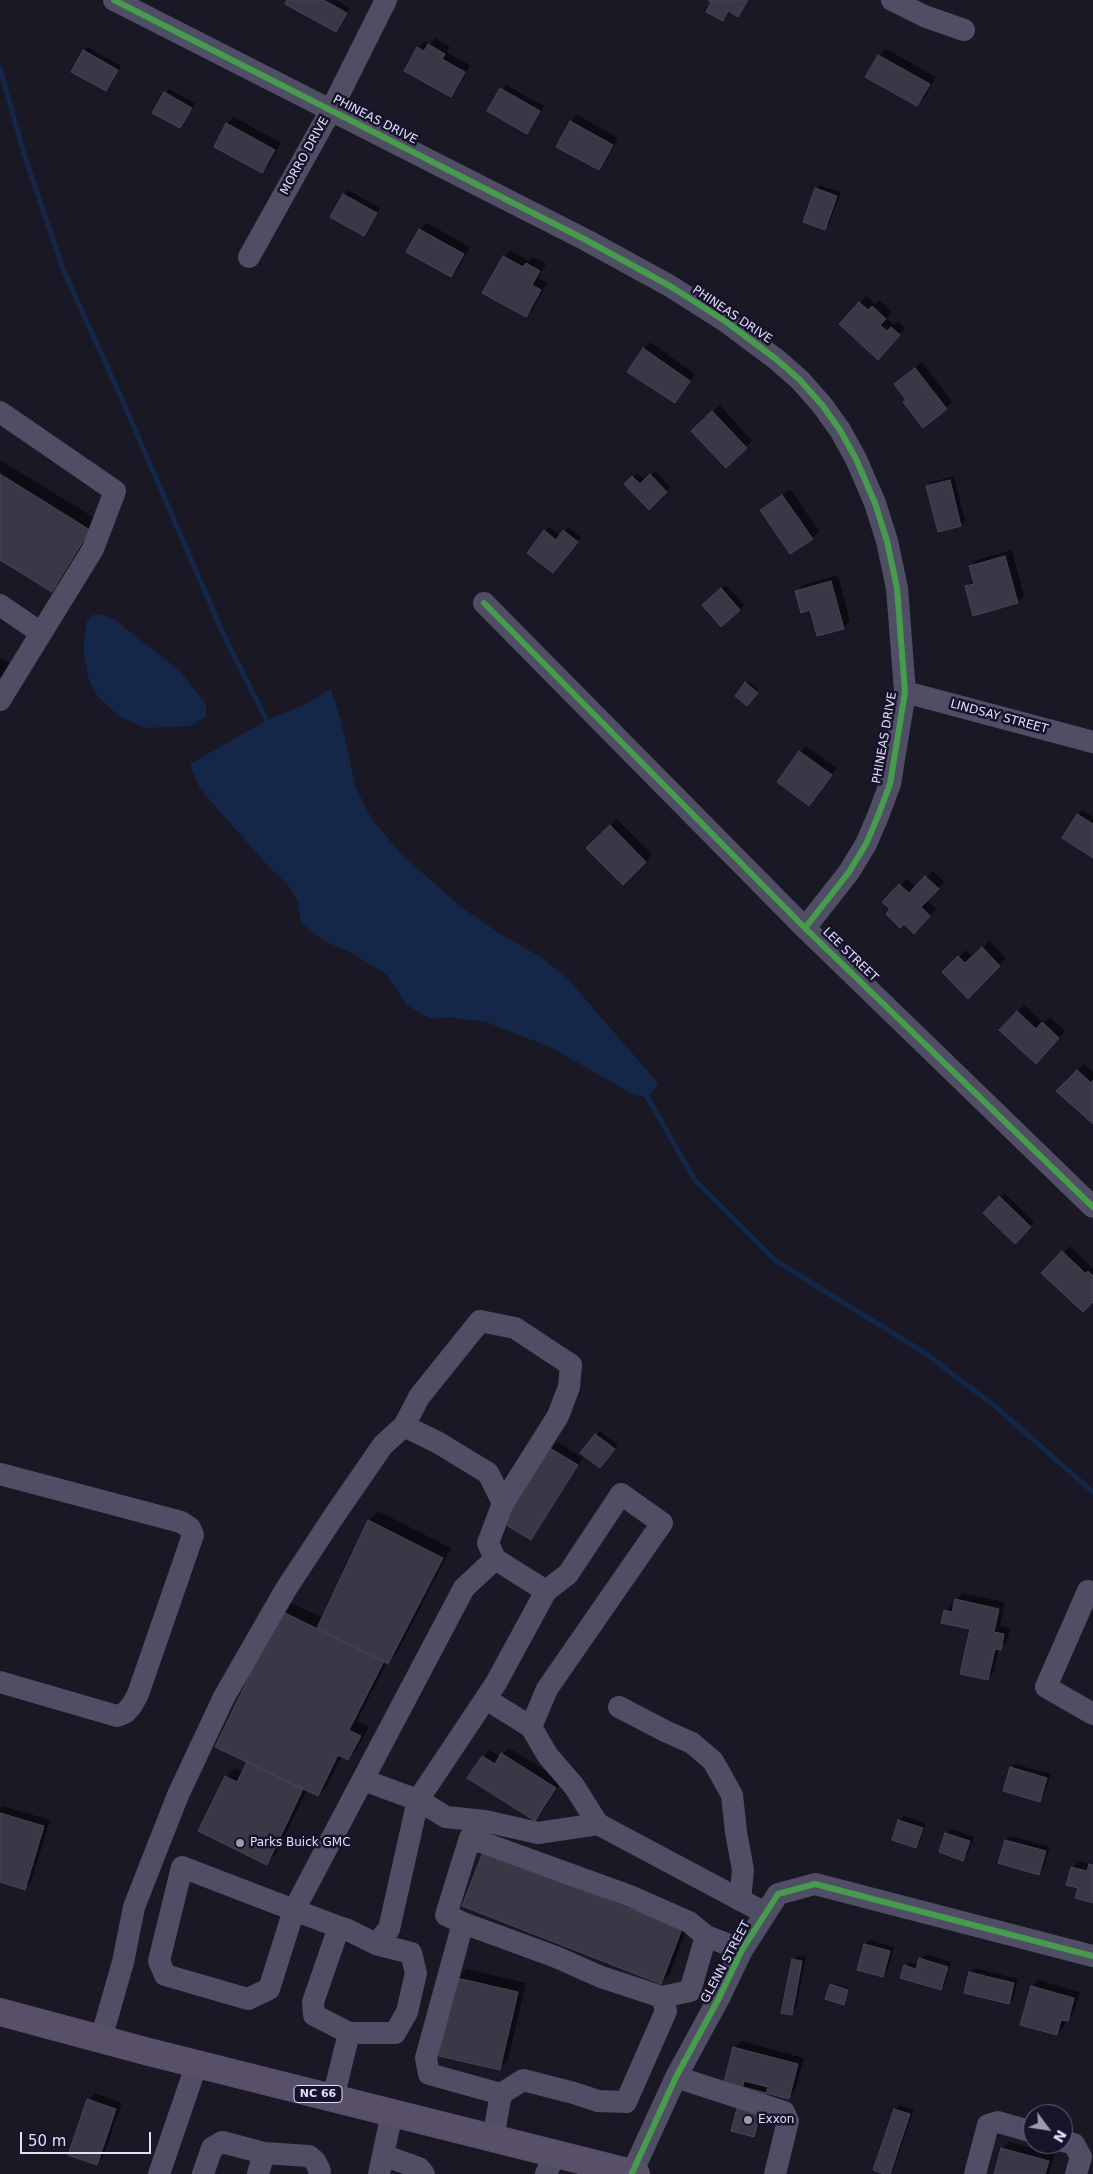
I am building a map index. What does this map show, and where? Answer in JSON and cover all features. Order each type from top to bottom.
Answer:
[{"type":"main road","name":"NC 66","points":[[0,2012],[493,2138],[550,2164],[634,2174]]},
{"type":"street","name":"PHINEAS DRIVE","points":[[114,0],[586,240],[670,286],[725,321],[776,359],[800,380],[822,404],[840,430],[856,459],[875,503],[887,542],[897,588],[905,692],[890,784],[869,837],[849,872],[804,928]]},
{"type":"street","name":"MORRO DRIVE","points":[[249,257],[331,110],[386,0]]},
{"type":"street","points":[[892,0],[924,16],[964,30]]},
{"type":"street","points":[[0,412],[115,491],[93,549],[0,700]]},
{"type":"street","name":"LEE STREET","points":[[484,603],[804,928],[1093,1207]]},
{"type":"street","points":[[0,605],[41,633]]},
{"type":"street","name":"LINDSAY STREET","points":[[905,692],[1093,742]]},
{"type":"street","points":[[101,2039],[123,1962],[134,1907],[178,1795],[224,1697],[286,1589],[382,1444],[404,1426],[419,1397],[480,1321],[516,1328],[571,1365],[569,1387],[558,1416],[503,1502],[488,1543],[495,1559],[546,1591]]},
{"type":"street","points":[[404,1426],[437,1442],[488,1473],[503,1502]]},
{"type":"street","points":[[0,1474],[180,1522],[190,1528],[193,1535],[138,1694],[125,1713],[117,1716],[0,1682]]},
{"type":"street","points":[[376,1944],[390,1929],[418,1800],[486,1699],[546,1591],[568,1574],[620,1494],[662,1522],[547,1688],[531,1727]]},
{"type":"street","points":[[182,1867],[159,1961],[165,1975],[248,1999],[268,1989],[294,1910],[464,1588],[495,1559]]},
{"type":"street","points":[[1093,1594],[1088,1591],[1046,1686],[1093,1714]]},
{"type":"street","points":[[486,1699],[531,1727],[548,1756],[574,1786],[598,1824],[766,1913]]},
{"type":"street","points":[[619,1707],[692,1743],[713,1761],[732,1795],[743,1870],[740,1900]]},
{"type":"street","points":[[363,1780],[418,1800],[446,1817],[485,1821],[538,1833],[598,1824]]},
{"type":"street","points":[[485,1821],[470,1838],[446,1915],[463,1924],[556,1957],[601,1977],[662,1997],[690,1991],[719,1998]]},
{"type":"street","points":[[470,1838],[630,1896],[689,1922],[706,1936],[742,1950]]},
{"type":"street","points":[[156,1851],[182,1867],[339,1926],[376,1944],[412,1953],[416,1973],[407,2012],[395,2033],[349,2033],[314,2015],[313,2002],[339,1926]]},
{"type":"street","name":"GLENN STREET","points":[[634,2174],[676,2077],[719,1998],[742,1950],[778,1894],[815,1884],[1093,1956]]},
{"type":"street","points":[[463,1924],[426,2058],[430,2074],[501,2094]]},
{"type":"street","points":[[690,1991],[706,1936]]},
{"type":"street","points":[[493,2138],[501,2094],[523,2080],[598,2101],[626,2102],[666,2011],[662,1997]]},
{"type":"street","points":[[333,2098],[349,2033]]},
{"type":"street","points":[[159,2174],[197,2063]]},
{"type":"street","points":[[676,2077],[784,2112],[788,2121],[775,2174]]},
{"type":"street","points":[[392,2113],[381,2164],[419,2168],[424,2174]]},
{"type":"street","points":[[975,2174],[988,2125],[998,2122],[1023,2129]]},
{"type":"street","points":[[203,2174],[212,2148],[222,2142],[264,2153],[309,2156],[315,2161],[320,2171],[319,2174]]},
{"type":"street","points":[[1073,2144],[1078,2166]]},
{"type":"street","points":[[258,2174],[264,2153]]},
{"type":"water","points":[[100,614],[115,620],[180,671],[206,704],[206,716],[191,726],[145,728],[119,716],[98,697],[89,680],[83,648],[87,621],[93,615]]},
{"type":"water","points":[[331,689],[341,721],[356,788],[371,818],[402,855],[460,906],[496,931],[542,958],[566,977],[658,1083],[647,1097],[634,1095],[552,1048],[484,1021],[451,1017],[434,1019],[421,1014],[407,1005],[387,975],[350,952],[324,941],[301,923],[297,900],[287,884],[269,867],[200,789],[190,764],[267,720],[304,705]]},
{"type":"building","points":[[287,0],[324,0],[347,13],[336,32],[285,4]]},
{"type":"building","points":[[708,0],[748,0],[738,17],[728,11],[723,21],[706,12],[711,2]]},
{"type":"building","points":[[428,44],[445,54],[442,59],[465,72],[451,97],[404,71],[417,47],[424,51]]},
{"type":"building","points":[[83,50],[118,70],[106,91],[71,72]]},
{"type":"building","points":[[878,55],[930,84],[917,106],[865,77]]},
{"type":"building","points":[[500,88],[540,111],[527,134],[487,111]]},
{"type":"building","points":[[164,92],[192,108],[180,128],[152,113]]},
{"type":"building","points":[[570,121],[613,145],[599,170],[556,147]]},
{"type":"building","points":[[226,123],[275,150],[262,173],[214,147]]},
{"type":"building","points":[[815,188],[837,196],[825,230],[803,222]]},
{"type":"building","points":[[343,194],[377,213],[364,236],[330,217]]},
{"type":"building","points":[[419,229],[464,254],[451,277],[406,252]]},
{"type":"building","points":[[503,256],[523,267],[526,263],[540,271],[532,285],[541,290],[526,317],[482,293]]},
{"type":"building","points":[[859,302],[868,310],[872,306],[886,319],[880,325],[887,331],[891,327],[900,335],[878,360],[839,324]]},
{"type":"building","points":[[643,348],[690,381],[675,403],[627,372]]},
{"type":"building","points":[[915,368],[947,409],[923,428],[903,402],[906,400],[894,384]]},
{"type":"building","points":[[712,411],[747,448],[726,468],[691,431]]},
{"type":"building","points":[[0,474],[90,530],[52,592],[0,560]]},
{"type":"building","points":[[650,474],[667,492],[649,510],[624,484],[632,476],[640,484]]},
{"type":"building","points":[[950,480],[961,526],[938,532],[926,486]]},
{"type":"building","points":[[782,495],[813,539],[790,554],[760,510]]},
{"type":"building","points":[[544,530],[556,540],[563,530],[578,542],[553,573],[527,553]]},
{"type":"building","points":[[1005,556],[1018,603],[973,616],[965,586],[974,584],[969,566]]},
{"type":"building","points":[[831,581],[844,629],[817,636],[810,610],[801,613],[795,591]]},
{"type":"building","points":[[721,588],[740,610],[721,627],[702,605]]},
{"type":"building","points":[[745,682],[758,693],[747,706],[735,696]]},
{"type":"building","points":[[799,751],[832,775],[809,806],[777,782]]},
{"type":"building","points":[[1077,814],[1093,824],[1093,858],[1062,838]]},
{"type":"building","points":[[610,825],[646,862],[623,885],[586,848]]},
{"type":"building","points":[[925,876],[939,889],[921,907],[930,916],[914,934],[904,924],[900,928],[886,914],[890,909],[882,902],[899,884],[909,893]]},
{"type":"building","points":[[982,947],[1000,966],[968,999],[942,972],[958,956],[965,963]]},
{"type":"building","points":[[1017,1011],[1036,1029],[1042,1022],[1059,1038],[1036,1064],[999,1030]]},
{"type":"building","points":[[1077,1070],[1091,1083],[1093,1080],[1093,1124],[1056,1091]]},
{"type":"building","points":[[999,1196],[1031,1227],[1015,1244],[983,1213]]},
{"type":"building","points":[[1062,1251],[1086,1274],[1088,1271],[1093,1276],[1093,1302],[1083,1312],[1041,1273]]},
{"type":"building","points":[[595,1434],[615,1449],[600,1468],[580,1453]]},
{"type":"building","points":[[550,1448],[578,1465],[531,1540],[503,1523]]},
{"type":"building","points":[[368,1520],[443,1558],[388,1664],[317,1628]]},
{"type":"building","points":[[955,1599],[999,1609],[994,1632],[1004,1634],[1001,1650],[995,1649],[988,1680],[960,1674],[970,1629],[941,1623],[944,1610],[952,1612]]},
{"type":"building","points":[[281,1611],[384,1661],[349,1730],[361,1736],[348,1760],[338,1755],[318,1796],[215,1747]]},
{"type":"building","points":[[501,1753],[556,1788],[535,1821],[467,1778],[482,1756],[495,1764]]},
{"type":"building","points":[[247,1762],[303,1789],[267,1865],[198,1831],[225,1776],[237,1782]]},
{"type":"building","points":[[1010,1767],[1047,1778],[1040,1802],[1003,1791]]},
{"type":"building","points":[[0,1813],[44,1826],[25,1890],[0,1882]]},
{"type":"building","points":[[898,1820],[923,1828],[916,1848],[892,1840]]},
{"type":"building","points":[[945,1833],[970,1841],[963,1861],[939,1852]]},
{"type":"building","points":[[1005,1840],[1046,1851],[1039,1875],[998,1863]]},
{"type":"building","points":[[483,1852],[682,1929],[661,1984],[462,1906]]},
{"type":"building","points":[[1089,1864],[1093,1865],[1093,1903],[1075,1898],[1078,1888],[1066,1885],[1071,1867],[1087,1871]]},
{"type":"building","points":[[864,1944],[890,1951],[883,1977],[857,1970]]},
{"type":"building","points":[[919,1958],[948,1967],[941,1990],[900,1978],[904,1965],[916,1969]]},
{"type":"building","points":[[792,1959],[802,1961],[792,2015],[781,2013]]},
{"type":"building","points":[[969,1972],[1014,1983],[1009,2004],[964,1993]]},
{"type":"building","points":[[457,1978],[518,1992],[500,2070],[439,2056]]},
{"type":"building","points":[[830,1984],[848,1990],[844,2005],[825,1999]]},
{"type":"building","points":[[1031,1986],[1074,1998],[1068,2021],[1061,2020],[1057,2035],[1020,2025]]},
{"type":"building","points":[[733,2047],[798,2064],[789,2099],[724,2082]]},
{"type":"building","points":[[744,2081],[768,2087],[754,2137],[731,2131]]},
{"type":"building","points":[[87,2099],[116,2109],[97,2165],[68,2155]]},
{"type":"building","points":[[894,2109],[910,2114],[890,2174],[884,2174],[873,2170]]},
{"type":"building","points":[[1001,2148],[1049,2161],[1045,2174],[994,2174]]},
{"type":"waterway","points":[[0,68],[25,157],[63,269],[124,404],[225,638],[270,727]]},
{"type":"waterway","points":[[642,1093],[647,1097],[695,1180],[776,1261],[925,1353],[996,1407],[1093,1492]]},
{"type":"cycle path","points":[[114,0],[586,240],[670,286],[725,321],[776,359],[800,380],[822,405],[840,430],[856,459],[875,503],[887,541],[897,588],[905,692],[890,784],[878,816],[866,844],[849,872],[805,928]]},
{"type":"cycle path","points":[[484,603],[805,928],[1093,1207]]},
{"type":"cycle path","points":[[632,2173],[676,2077],[719,1998],[742,1950],[778,1894],[815,1884],[1093,1956]]},
{"type":"place","name":"Parks Buick GMC","points":[[240,1843]]},
{"type":"place","name":"Exxon","points":[[748,2120]]}]
